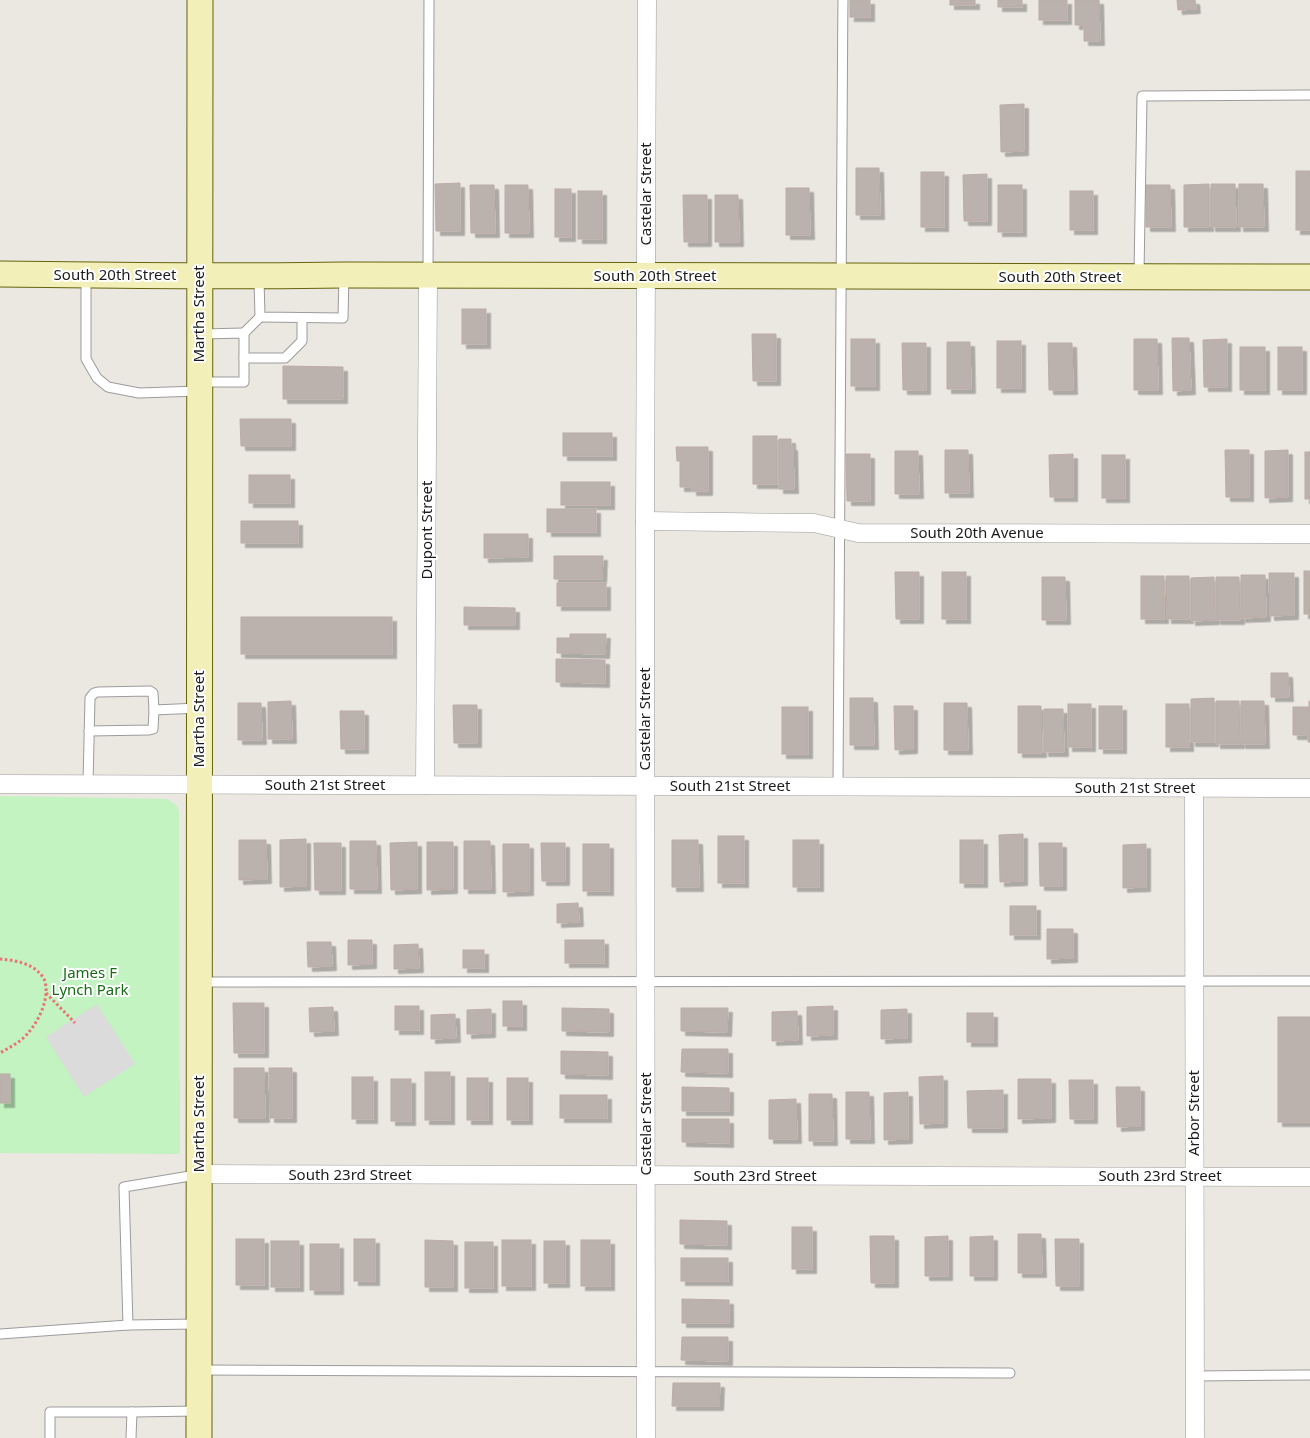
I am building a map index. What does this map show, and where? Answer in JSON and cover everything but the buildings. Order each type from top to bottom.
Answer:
[{"type":"main road","name":"Martha Street","points":[[199,1438],[200,0]]},
{"type":"main road","name":"South 20th Street","points":[[0,274],[259,277],[344,275],[1310,277]]},
{"type":"street","name":"Castelar Street","points":[[646,1438],[645,276],[647,0]]},
{"type":"street","name":"Dupont Street","points":[[426,785],[428,276]]},
{"type":"street","name":"South 20th Avenue","points":[[645,521],[814,523],[858,533],[1310,534]]},
{"type":"street","name":"South 21st Street","points":[[0,784],[1310,788]]},
{"type":"street","name":"Arbor Street","points":[[1194,788],[1195,1438]]},
{"type":"street","name":"South 23rd Street","points":[[199,1174],[1310,1177]]},
{"type":"lane","points":[[428,276],[429,0]]},
{"type":"lane","points":[[838,787],[843,0]]},
{"type":"lane","points":[[1139,277],[1142,96],[1310,94]]},
{"type":"lane","points":[[86,274],[86,359],[97,378],[108,386],[139,393],[244,382],[244,333]]},
{"type":"lane","points":[[199,334],[244,333],[260,317],[343,318],[344,275]]},
{"type":"lane","points":[[259,277],[260,317]]},
{"type":"lane","points":[[244,358],[285,358],[302,341],[302,318]]},
{"type":"lane","points":[[88,784],[89,732],[90,698],[94,693],[98,692],[150,691],[153,693],[153,728],[148,730],[89,732]]},
{"type":"lane","points":[[154,710],[199,708]]},
{"type":"lane","points":[[199,982],[1310,981]]},
{"type":"lane","points":[[128,1325],[124,1187],[199,1174]]},
{"type":"lane","points":[[0,1334],[128,1325],[200,1324]]},
{"type":"lane","points":[[200,1370],[1010,1373]]},
{"type":"lane","points":[[1194,1376],[1310,1376]]},
{"type":"lane","points":[[50,1438],[50,1412],[198,1411]]},
{"type":"lane","points":[[131,1438],[132,1412]]},
{"type":"path","points":[[0,959],[15,960],[36,971],[44,980],[45,992],[43,1007],[28,1034],[0,1053]]},
{"type":"path","points":[[45,992],[75,1023]]},
{"type":"green space","name":"James F Lynch Park","points":[[0,796],[167,799],[176,805],[179,811],[180,1154],[0,1153]]},
{"type":"shaded area","points":[[97,1004],[135,1064],[84,1097],[46,1037]]}]
